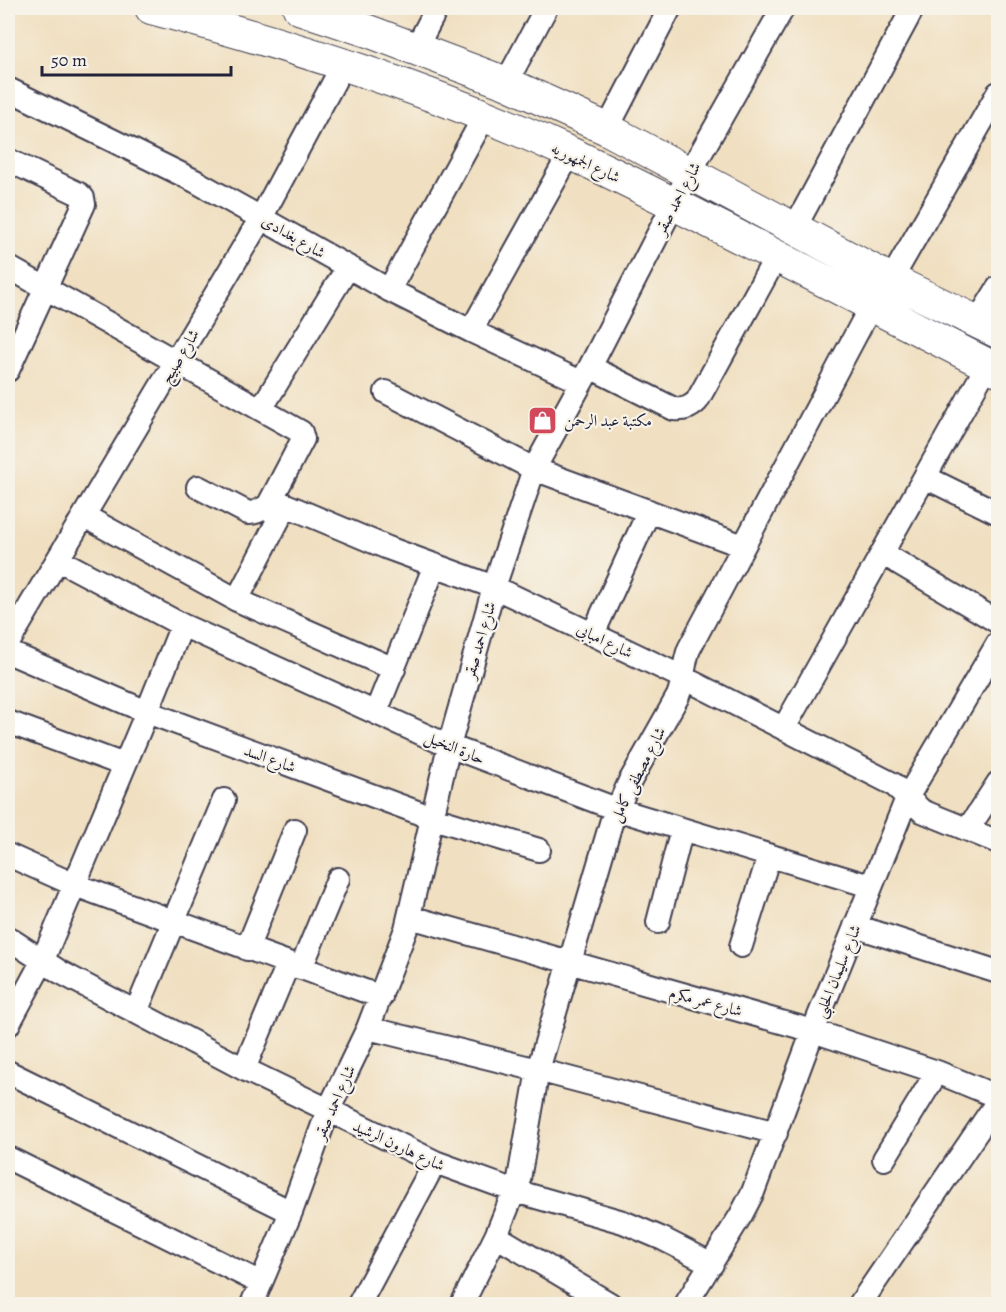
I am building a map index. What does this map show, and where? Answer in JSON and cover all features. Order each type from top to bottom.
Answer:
[{"type":"main road","name":"شارع الجمهوريه","points":[[152,8],[343,65],[484,117],[570,153],[993,367]]},
{"type":"main road","points":[[299,8],[416,48],[506,83],[607,129],[891,280],[988,327]]},
{"type":"street","points":[[416,48],[436,8]]},
{"type":"street","points":[[506,83],[546,8]]},
{"type":"street","points":[[607,129],[670,8]]},
{"type":"street","name":"شارع احمد صقر","points":[[252,1305],[291,1212],[328,1112],[381,997],[410,917],[449,746],[494,587],[534,468],[689,174],[783,8]]},
{"type":"street","points":[[794,229],[913,8]]},
{"type":"street","name":"شارع صبيح","points":[[8,643],[261,218],[343,65]]},
{"type":"street","name":"شارع بغدادى","points":[[8,89],[195,181],[389,290],[471,331],[674,409],[683,410],[691,407],[697,401],[776,257]]},
{"type":"street","points":[[891,280],[999,93]]},
{"type":"street","points":[[389,290],[484,117]]},
{"type":"street","points":[[471,331],[570,153]]},
{"type":"street","points":[[8,160],[83,198],[82,210],[8,370]]},
{"type":"street","points":[[8,267],[298,430],[303,436],[278,505],[237,600]]},
{"type":"street","points":[[261,409],[348,267]]},
{"type":"street","points":[[988,327],[999,288]]},
{"type":"street","name":"شارع مصطفى كامل","points":[[462,1305],[515,1191],[522,1166],[538,1070],[568,963],[616,809],[678,696],[690,649],[871,306]]},
{"type":"street","points":[[784,728],[924,477],[993,367]]},
{"type":"street","points":[[386,392],[534,468],[743,546]]},
{"type":"street","points":[[924,477],[999,513]]},
{"type":"street","points":[[198,488],[248,513],[255,514],[278,505]]},
{"type":"street","name":"شارع امبابى","points":[[278,505],[494,587],[684,678],[893,784],[922,811],[999,842]]},
{"type":"street","points":[[593,634],[649,511]]},
{"type":"street","points":[[84,516],[237,600],[394,669]]},
{"type":"street","points":[[882,553],[999,621]]},
{"type":"street","name":"حارة النخيل","points":[[58,560],[182,624],[449,746],[616,809],[870,886]]},
{"type":"street","points":[[376,712],[435,565]]},
{"type":"street","points":[[8,1025],[42,962],[182,624]]},
{"type":"street","name":"شارع سليمان الحلبى","points":[[686,1305],[741,1215],[776,1133],[813,1030],[907,798],[999,643]]},
{"type":"street","name":"شارع السد","points":[[8,652],[147,712],[433,818],[539,850]]},
{"type":"street","points":[[9,727],[124,765]]},
{"type":"street","points":[[968,829],[999,783]]},
{"type":"street","points":[[136,1012],[224,800]]},
{"type":"street","points":[[658,922],[682,829]]},
{"type":"street","points":[[247,949],[296,830]]},
{"type":"street","points":[[8,855],[75,885],[381,997]]},
{"type":"street","points":[[741,946],[769,856]]},
{"type":"street","points":[[244,1069],[338,879]]},
{"type":"street","name":"شارع عمر مكرم","points":[[410,917],[813,1030],[937,1072],[999,1099]]},
{"type":"street","points":[[855,926],[999,972]]},
{"type":"street","name":"شارع هارون الرشيد","points":[[8,938],[42,962],[244,1069],[328,1112],[435,1162],[515,1191],[623,1222],[712,1264]]},
{"type":"street","points":[[368,1028],[776,1133]]},
{"type":"street","points":[[8,1072],[291,1212]]},
{"type":"street","points":[[884,1159],[937,1072]]},
{"type":"street","points":[[860,1305],[999,1099]]},
{"type":"street","points":[[8,1158],[261,1283]]},
{"type":"street","points":[[359,1305],[435,1162]]},
{"type":"street","points":[[496,1236],[610,1305]]},
{"type":"place","name":"مكتبة عبد الرحمن","points":[[543,420]]}]
